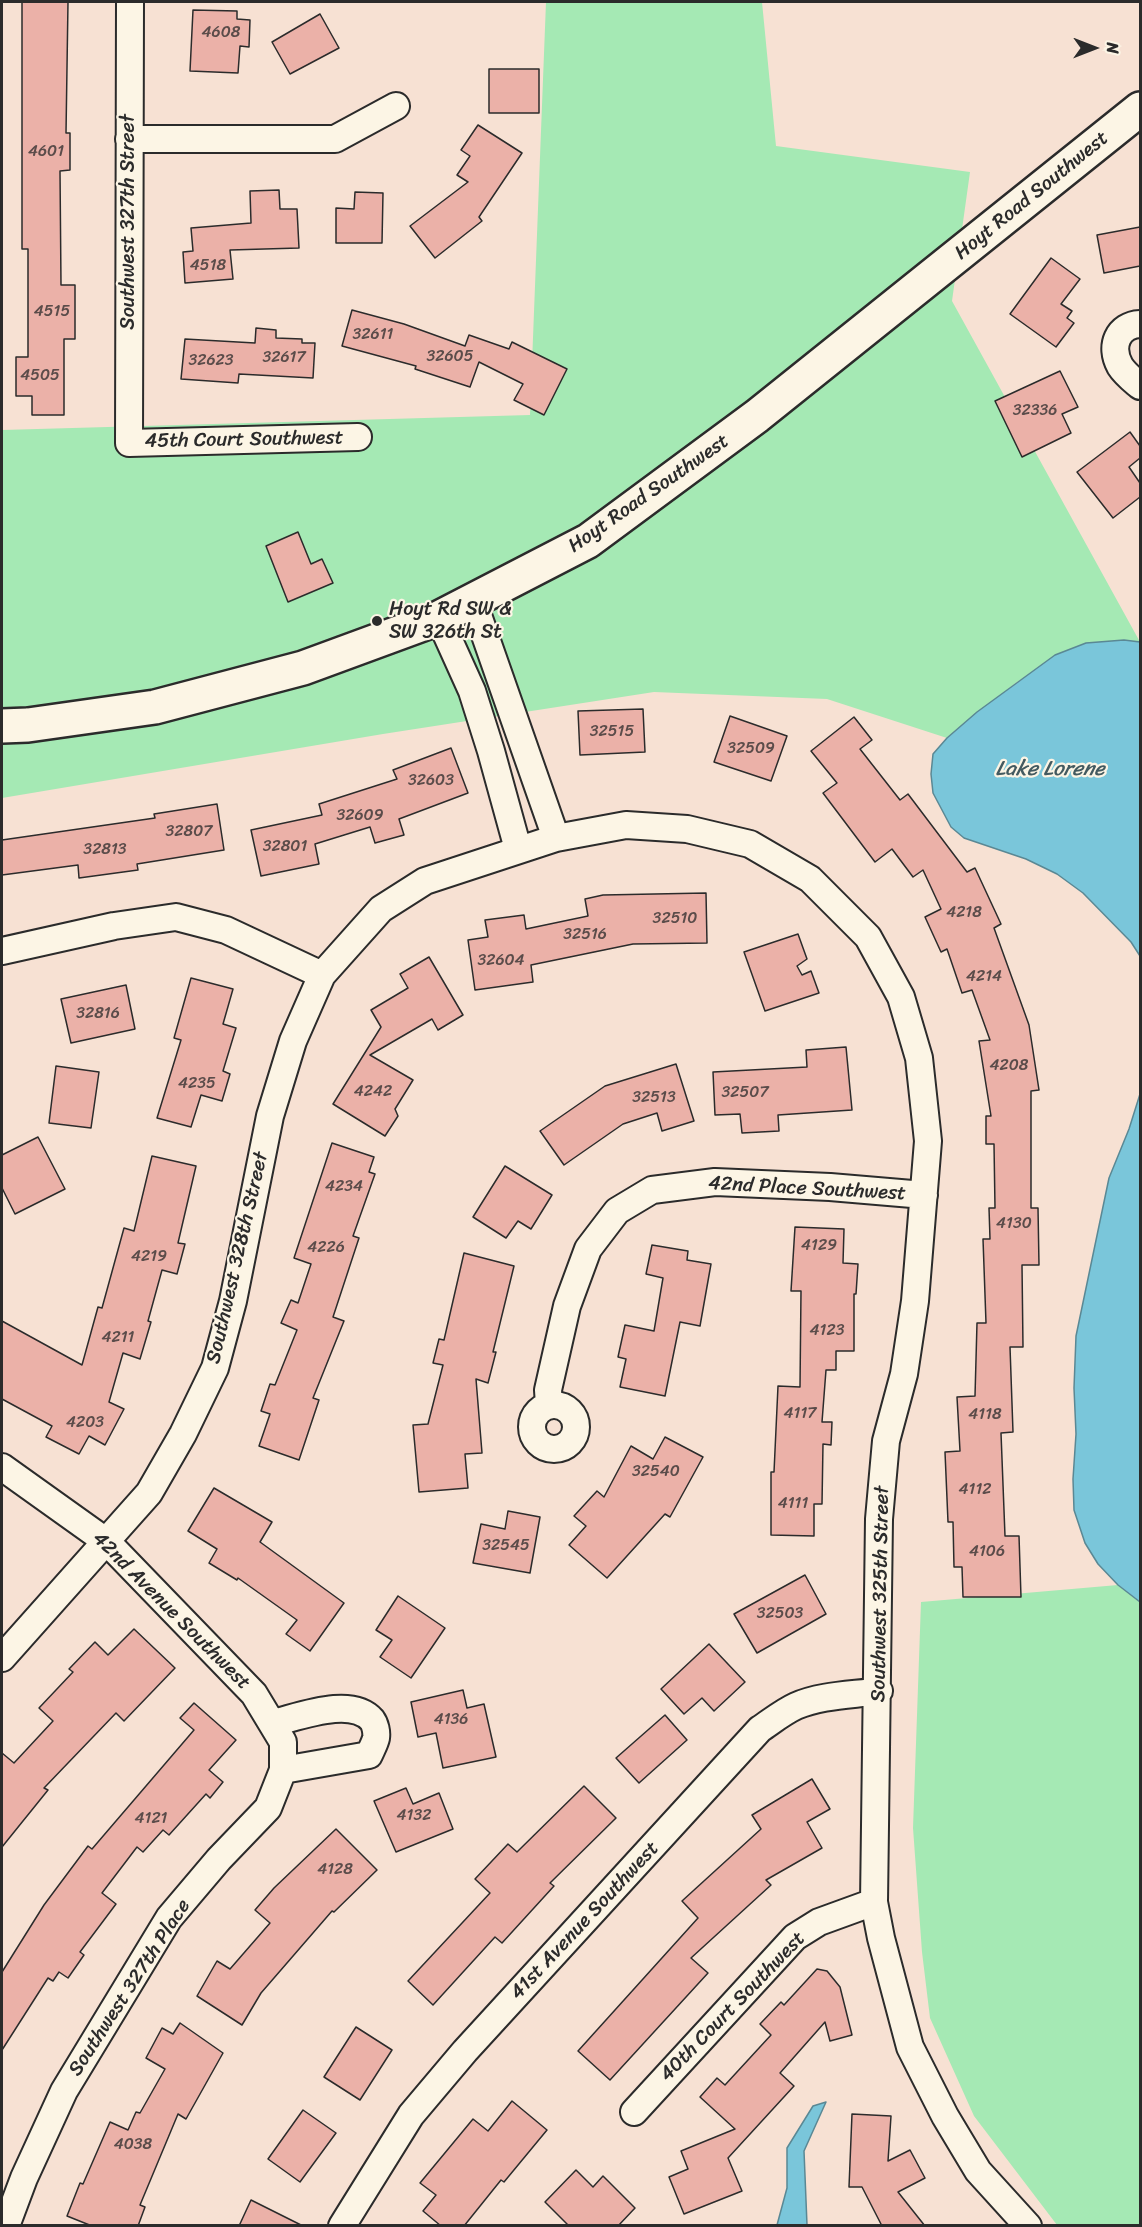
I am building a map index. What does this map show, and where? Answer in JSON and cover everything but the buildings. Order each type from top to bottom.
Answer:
[{"type":"main road","name":"Hoyt Road Southwest","points":[[2,726],[28,725],[154,707],[303,668],[439,618],[588,541],[757,416],[1140,108]]},
{"type":"street","name":"Southwest 327th Street","points":[[129,443],[130,2]]},
{"type":"street","points":[[129,139],[335,139],[396,106]]},
{"type":"street","points":[[1140,324],[1123,329],[1116,341],[1115,350],[1121,367],[1140,386]]},
{"type":"street","name":"45th Court Southwest","points":[[129,443],[358,437]]},
{"type":"street","points":[[473,601],[556,838]]},
{"type":"street","points":[[439,618],[472,691],[518,849]]},
{"type":"street","name":"Southwest 325th Street","points":[[556,838],[626,825],[687,829],[750,844],[810,879],[868,937],[901,997],[919,1058],[928,1141],[915,1301],[905,1364],[886,1442],[879,1519],[879,1691],[874,1902],[881,1938],[910,2047],[945,2116],[978,2171],[1028,2226]]},
{"type":"street","name":"Southwest 328th Street","points":[[2,1658],[149,1493],[183,1434],[215,1368],[233,1301],[270,1116],[293,1041],[322,975],[381,909],[425,881],[556,838]]},
{"type":"street","points":[[2,951],[114,926],[176,917],[226,930],[322,975]]},
{"type":"street","name":"42nd Place Southwest","points":[[549,1405],[548,1390],[567,1306],[588,1249],[618,1211],[652,1190],[715,1182],[830,1187],[924,1196]]},
{"type":"street","name":"42nd Avenue Southwest","points":[[2,1467],[107,1542],[254,1694],[278,1733]]},
{"type":"street","name":"41st Avenue Southwest","points":[[343,2224],[411,2115],[449,2069],[760,1729],[798,1705],[818,1699],[879,1691]]},
{"type":"street","points":[[278,1733],[323,1711],[351,1708],[369,1717],[375,1724],[377,1737],[369,1755],[283,1770]]},
{"type":"street","name":"Southwest 327th Place","points":[[6,2226],[24,2178],[64,2091],[169,1918],[219,1859],[268,1809],[283,1770],[278,1733]]},
{"type":"street","name":"40th Court Southwest","points":[[634,2112],[795,1937],[819,1922],[874,1902]]},
{"type":"green space","points":[[546,2],[762,2],[776,146],[970,172],[952,301],[1140,642],[1086,643],[1017,682],[947,738],[827,699],[654,692],[383,734],[2,798],[2,430],[530,415]]},
{"type":"green space","points":[[1118,1585],[1140,1602],[1140,2225],[1057,2225],[974,2116],[930,2018],[922,1952],[913,1828],[921,1602]]},
{"type":"water","name":"Lake Lorene","points":[[1124,640],[1140,642],[1140,956],[1131,942],[1083,893],[1057,874],[1026,859],[964,838],[951,827],[933,793],[931,774],[933,754],[947,738],[977,712],[1055,655],[1086,643]]},
{"type":"water","points":[[1140,1094],[1140,1602],[1118,1585],[1098,1564],[1085,1543],[1074,1510],[1073,1479],[1076,1434],[1074,1388],[1076,1336],[1109,1178]]},
{"type":"water","points":[[826,2102],[804,2151],[807,2225],[777,2225],[787,2188],[787,2148],[813,2106]]},
{"type":"place","name":"Hoyt Rd SW & SW 326th St","points":[[377,621]]}]
